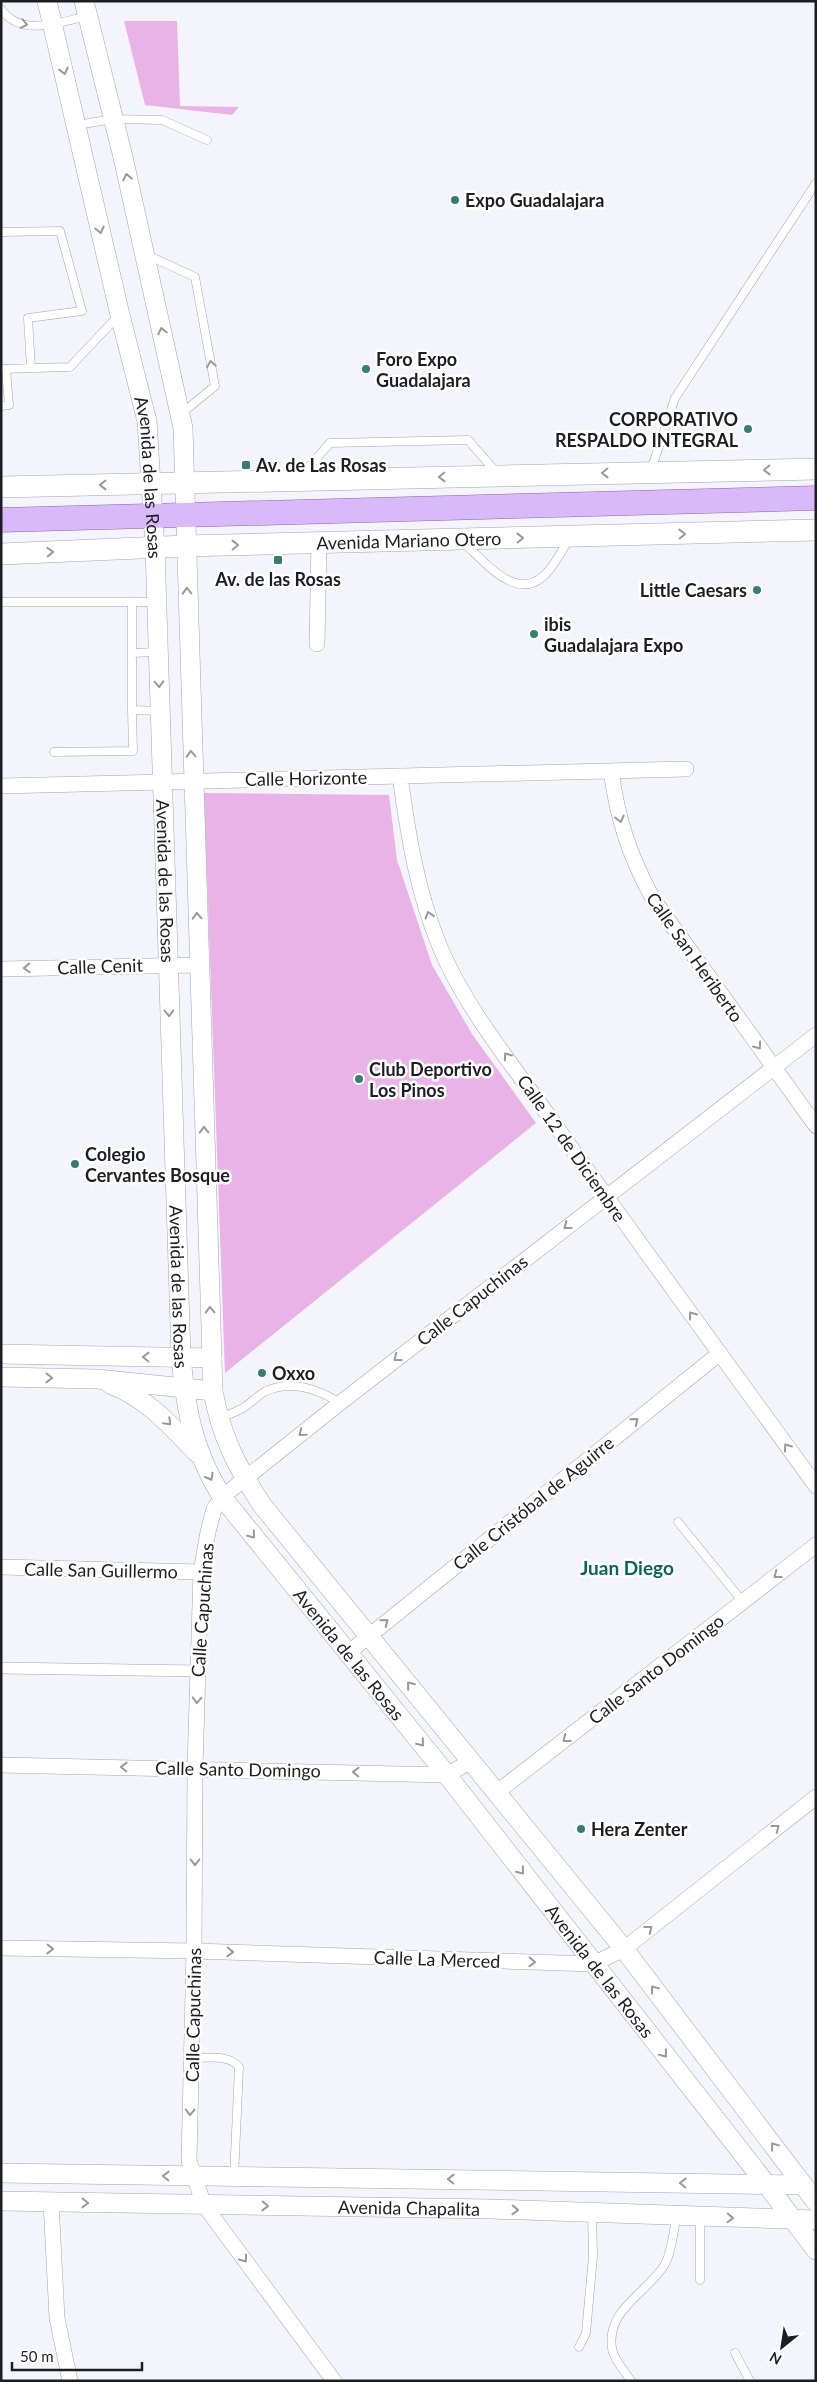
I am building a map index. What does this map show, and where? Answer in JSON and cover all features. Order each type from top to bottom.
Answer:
[{"type":"main road","points":[[1,487],[816,468]]},
{"type":"main road","name":"Avenida Mariano Otero","points":[[1,520],[816,498]]},
{"type":"main road","name":"Avenida Mariano Otero","points":[[1,554],[186,546],[816,530]]},
{"type":"street","name":"Avenida de las Rosas","points":[[47,1],[120,315],[147,422],[155,548],[181,1357],[184,1386],[199,1456],[222,1497],[447,1775],[795,2220],[816,2250]]},
{"type":"street","name":"Avenida de las Rosas","points":[[86,9],[181,414],[213,1391],[218,1419],[224,1438],[245,1479],[262,1505],[624,1949],[809,2185],[816,2202]]},
{"type":"street","points":[[317,644],[319,543]]},
{"type":"street","name":"Calle Horizonte","points":[[1,786],[686,769]]},
{"type":"street","name":"Calle San Heriberto","points":[[611,771],[623,833],[635,866],[653,899],[816,1126]]},
{"type":"street","name":"Calle 12 de Diciembre","points":[[400,776],[415,870],[430,920],[444,956],[456,979],[480,1017],[606,1196],[816,1486]]},
{"type":"street","name":"Calle Cenit","points":[[1,969],[199,965]]},
{"type":"street","name":"Calle Capuchinas","points":[[334,2381],[204,2205],[189,2161],[194,1951],[195,1768],[201,1572],[214,1509],[222,1497],[340,1403],[816,1035]]},
{"type":"street","name":"Calle Cristóbal de Aguirre","points":[[348,1653],[720,1353]]},
{"type":"street","points":[[1,1354],[212,1358]]},
{"type":"street","points":[[1,1377],[97,1379],[184,1386],[213,1391]]},
{"type":"street","points":[[97,1379],[118,1387],[150,1406],[199,1456]]},
{"type":"street","name":"Calle Santo Domingo","points":[[496,1792],[816,1545]]},
{"type":"street","name":"Calle San Guillermo","points":[[1,1567],[201,1572]]},
{"type":"street","points":[[1,1668],[198,1671]]},
{"type":"street","points":[[447,1775],[471,1761]]},
{"type":"street","name":"Calle Santo Domingo","points":[[1,1765],[447,1775]]},
{"type":"street","name":"Calle La Merced","points":[[1,1948],[194,1951],[593,1964],[624,1949],[816,1797]]},
{"type":"street","name":"Avenida Chapalita","points":[[1,2173],[809,2185]]},
{"type":"street","points":[[491,2180],[491,2209]]},
{"type":"street","name":"Avenida Chapalita","points":[[1,2201],[491,2209],[816,2220]]},
{"type":"street","points":[[51,2202],[57,2318],[70,2381]]},
{"type":"lane","points":[[1,9],[16,23],[29,26],[52,24],[86,9]]},
{"type":"lane","points":[[77,125],[113,119],[162,120],[207,140]]},
{"type":"lane","points":[[650,472],[675,398],[816,183]]},
{"type":"lane","points":[[1,232],[60,231],[82,311],[28,318],[31,368]]},
{"type":"lane","points":[[144,253],[195,277],[215,386],[181,414]]},
{"type":"lane","points":[[1,406],[9,405],[4,369],[70,367],[120,315]]},
{"type":"lane","points":[[298,480],[330,443],[468,440],[499,476]]},
{"type":"lane","points":[[459,539],[504,580],[523,585],[538,581],[550,570],[571,537]]},
{"type":"lane","points":[[1,602],[156,602]]},
{"type":"lane","points":[[54,752],[133,751],[132,602]]},
{"type":"lane","points":[[132,653],[158,652]]},
{"type":"lane","points":[[132,710],[160,711]]},
{"type":"lane","points":[[218,1419],[244,1408],[265,1392],[285,1387],[304,1387],[322,1392],[340,1403]]},
{"type":"lane","points":[[678,1522],[743,1602]]},
{"type":"lane","points":[[192,2058],[228,2059],[239,2066],[234,2177]]},
{"type":"lane","points":[[579,2347],[586,2333],[593,2256],[592,2213]]},
{"type":"lane","points":[[630,2381],[612,2348],[614,2322],[624,2307],[650,2284],[666,2263],[677,2216]]},
{"type":"lane","points":[[700,2217],[700,2280]]},
{"type":"lane","points":[[735,2353],[750,2381]]},
{"type":"shaded area","points":[[124,21],[177,21],[180,106],[239,107],[232,115],[145,105]]},
{"type":"shaded area","name":"Club Deportivo Los Pinos","points":[[204,793],[389,795],[397,860],[432,965],[472,1034],[536,1123],[225,1373]]},
{"type":"place","name":"Expo Guadalajara","points":[[455,200]]},
{"type":"place","name":"Foro Expo Guadalajara","points":[[366,369]]},
{"type":"place","name":"CORPORATIVO RESPALDO INTEGRAL","points":[[748,429]]},
{"type":"place","name":"Av. de Las Rosas","points":[[246,465]]},
{"type":"place","name":"Av. de las Rosas","points":[[278,560]]},
{"type":"place","name":"Little Caesars","points":[[757,590]]},
{"type":"place","name":"ibis Guadalajara Expo","points":[[534,634]]},
{"type":"place","name":"Club Deportivo Los Pinos","points":[[359,1079]]},
{"type":"place","name":"Colegio Cervantes Bosque","points":[[75,1164]]},
{"type":"place","name":"Oxxo","points":[[262,1373]]},
{"type":"place","name":"Hera Zenter","points":[[581,1829]]},
{"type":"district","name":"Juan Diego","points":[[627,1567]]}]
